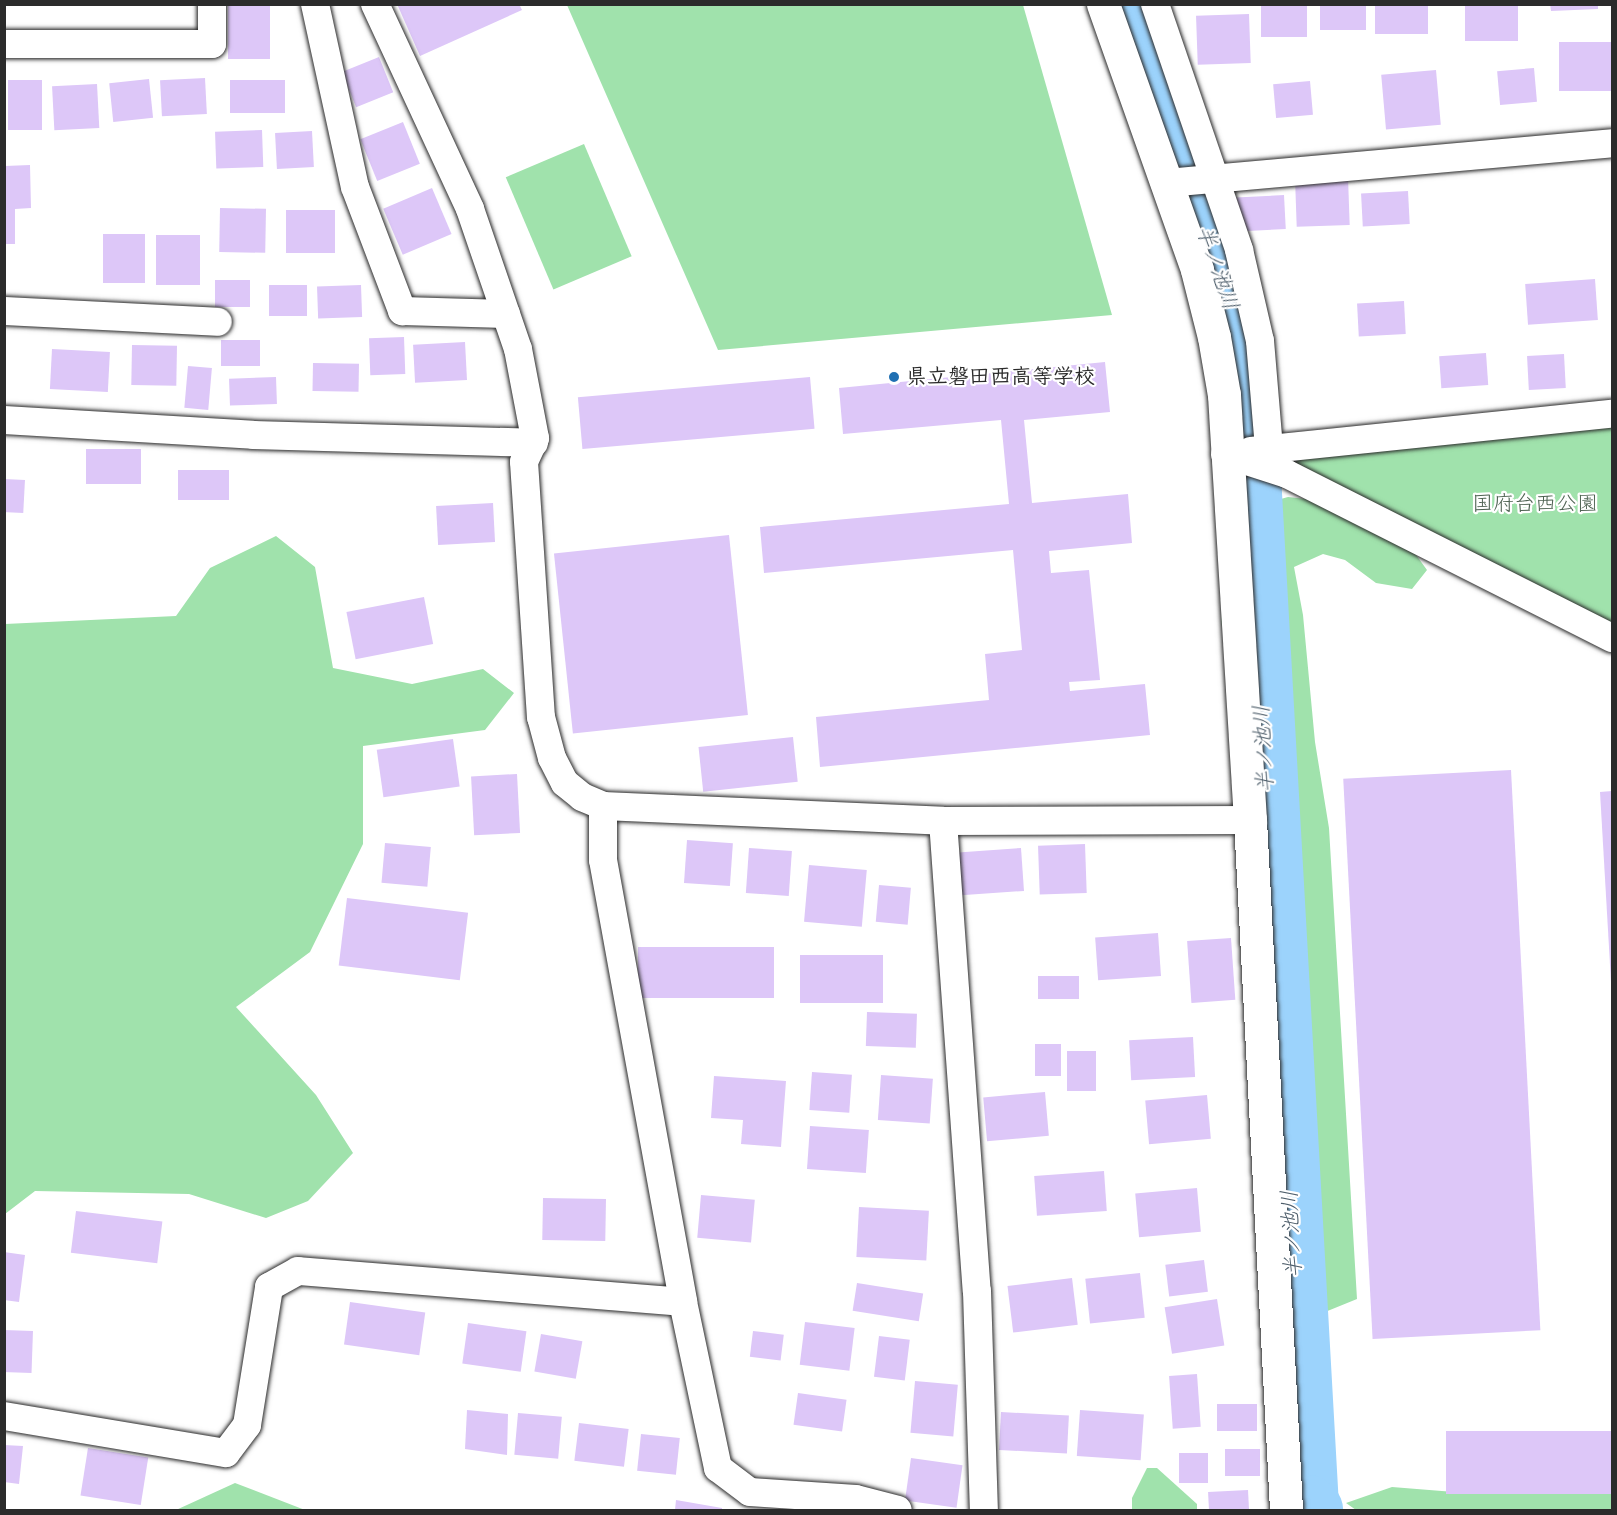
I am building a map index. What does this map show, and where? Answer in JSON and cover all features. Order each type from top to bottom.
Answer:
[{"type":"street","points":[[4,44],[212,44],[212,4]]},
{"type":"street","points":[[315,4],[355,187],[402,311],[506,314]]},
{"type":"street","points":[[375,4],[470,209],[518,349],[529,394],[534,443],[524,462],[542,717],[552,758],[565,783],[582,797],[603,806],[943,821],[1250,820]]},
{"type":"street","points":[[1103,4],[1197,270],[1214,337],[1224,395],[1250,820],[1286,1510]]},
{"type":"street","points":[[1155,4],[1239,250],[1260,341],[1269,449]]},
{"type":"street","points":[[1167,183],[1612,143]]},
{"type":"street","points":[[4,311],[218,322]]},
{"type":"street","points":[[1226,454],[1612,414]]},
{"type":"street","points":[[4,420],[253,435],[534,443]]},
{"type":"street","points":[[1226,454],[1287,474],[1612,638]]},
{"type":"street","points":[[603,806],[603,860],[683,1302],[718,1468],[750,1492],[856,1499],[898,1510]]},
{"type":"street","points":[[943,821],[977,1291],[984,1510]]},
{"type":"street","points":[[4,1416],[226,1453],[247,1425],[269,1287],[298,1271],[683,1302]]},
{"type":"green space","points":[[567,5],[1023,5],[1112,315],[718,350]]},
{"type":"green space","points":[[584,144],[632,256],[553,290],[506,177]]},
{"type":"green space","name":"国府台西公園","points":[[1612,419],[1612,630],[1296,471],[1297,450]]},
{"type":"green space","points":[[1288,497],[1343,503],[1398,530],[1427,570],[1412,589],[1376,583],[1345,560],[1323,554],[1294,567],[1303,615],[1315,742],[1329,828],[1357,1299],[1298,1323],[1276,1317],[1245,746],[1221,621],[1231,538],[1252,507]]},
{"type":"green space","points":[[276,536],[315,567],[333,668],[412,684],[483,669],[514,693],[485,730],[363,746],[363,844],[310,952],[236,1007],[316,1095],[353,1153],[308,1201],[266,1218],[189,1194],[35,1191],[5,1214],[5,624],[176,616],[210,568]]},
{"type":"green space","points":[[1147,1468],[1157,1468],[1197,1504],[1197,1510],[1132,1510],[1132,1498]]},
{"type":"green space","points":[[235,1483],[305,1510],[176,1510]]},
{"type":"green space","points":[[1392,1487],[1479,1494],[1612,1494],[1612,1510],[1356,1510],[1346,1503]]},
{"type":"building","points":[[228,4],[270,4],[270,59],[228,59]]},
{"type":"building","points":[[397,4],[519,4],[522,10],[420,56]]},
{"type":"building","points":[[1261,4],[1307,4],[1307,37],[1261,37]]},
{"type":"building","points":[[1320,4],[1366,4],[1366,30],[1320,30]]},
{"type":"building","points":[[1375,4],[1428,4],[1428,34],[1375,34]]},
{"type":"building","points":[[1465,4],[1518,4],[1518,41],[1465,41]]},
{"type":"building","points":[[1550,4],[1598,4],[1598,9],[1551,11]]},
{"type":"building","points":[[1249,14],[1251,63],[1198,65],[1196,16]]},
{"type":"building","points":[[1559,42],[1612,42],[1612,91],[1559,91]]},
{"type":"building","points":[[379,57],[393,92],[356,107],[342,72]]},
{"type":"building","points":[[1534,68],[1537,102],[1500,105],[1497,71]]},
{"type":"building","points":[[1436,70],[1441,125],[1386,130],[1381,75]]},
{"type":"building","points":[[205,78],[207,114],[162,116],[160,80]]},
{"type":"building","points":[[149,79],[153,118],[113,122],[109,83]]},
{"type":"building","points":[[8,80],[42,80],[42,130],[8,130]]},
{"type":"building","points":[[230,80],[285,80],[285,113],[230,113]]},
{"type":"building","points":[[1310,81],[1313,115],[1276,118],[1273,84]]},
{"type":"building","points":[[97,84],[99,128],[54,130],[52,86]]},
{"type":"building","points":[[403,122],[420,164],[377,181],[360,139]]},
{"type":"building","points":[[262,130],[263,167],[216,169],[215,132]]},
{"type":"building","points":[[312,131],[314,167],[277,169],[275,133]]},
{"type":"building","points":[[30,165],[31,208],[15,209],[15,244],[5,244],[5,166]]},
{"type":"building","points":[[1348,177],[1350,225],[1297,227],[1295,179]]},
{"type":"building","points":[[432,188],[452,234],[403,255],[383,209]]},
{"type":"building","points":[[1408,191],[1410,224],[1363,226],[1361,193]]},
{"type":"building","points":[[1284,195],[1286,229],[1238,231],[1236,198]]},
{"type":"building","points":[[220,208],[266,209],[265,253],[219,252]]},
{"type":"building","points":[[286,210],[335,210],[335,253],[286,253]]},
{"type":"building","points":[[103,234],[145,234],[145,283],[103,283]]},
{"type":"building","points":[[156,235],[200,235],[200,285],[156,285]]},
{"type":"building","points":[[1595,279],[1598,320],[1528,325],[1525,284]]},
{"type":"building","points":[[215,280],[250,280],[250,307],[215,307]]},
{"type":"building","points":[[269,285],[307,285],[307,316],[269,316]]},
{"type":"building","points":[[361,285],[362,317],[318,319],[317,287]]},
{"type":"building","points":[[1404,301],[1406,334],[1359,336],[1357,303]]},
{"type":"building","points":[[404,337],[405,374],[370,375],[369,338]]},
{"type":"building","points":[[221,340],[260,340],[260,366],[221,366]]},
{"type":"building","points":[[465,342],[467,380],[415,383],[413,345]]},
{"type":"building","points":[[132,345],[177,346],[176,386],[131,385]]},
{"type":"building","points":[[52,349],[110,352],[108,392],[50,389]]},
{"type":"building","points":[[1486,353],[1488,385],[1441,388],[1439,356]]},
{"type":"building","points":[[1564,354],[1566,388],[1529,390],[1527,356]]},
{"type":"building","points":[[1105,362],[1110,412],[1024,420],[1032,503],[1128,494],[1132,543],[1049,551],[1051,573],[1089,570],[1100,680],[1069,682],[1070,691],[1145,684],[1150,735],[820,767],[816,717],[989,700],[985,654],[1022,650],[1013,550],[764,573],[760,527],[1009,504],[1001,420],[843,434],[839,388]]},
{"type":"building","points":[[313,363],[359,364],[359,392],[313,391]]},
{"type":"building","points":[[188,366],[212,368],[208,410],[184,408]]},
{"type":"building","points":[[276,377],[277,404],[230,406],[229,379]]},
{"type":"building","points":[[810,377],[815,429],[582,449],[578,397]]},
{"type":"building","points":[[86,449],[141,449],[141,484],[86,484]]},
{"type":"building","points":[[178,470],[229,470],[229,500],[178,500]]},
{"type":"building","points":[[4,479],[25,480],[23,513],[4,512]]},
{"type":"building","points":[[493,503],[495,542],[438,545],[436,506]]},
{"type":"building","points":[[729,535],[748,715],[573,733],[554,553]]},
{"type":"building","points":[[424,597],[433,644],[356,659],[346,612]]},
{"type":"building","points":[[793,737],[798,782],[703,792],[699,747]]},
{"type":"building","points":[[453,739],[460,787],[383,797],[377,750]]},
{"type":"building","points":[[1511,770],[1540,1330],[1373,1339],[1343,779]]},
{"type":"building","points":[[517,774],[520,833],[474,835],[471,776]]},
{"type":"building","points":[[1612,791],[1612,982],[1611,982],[1600,792]]},
{"type":"building","points":[[687,840],[733,843],[730,886],[684,883]]},
{"type":"building","points":[[385,843],[431,847],[427,887],[382,883]]},
{"type":"building","points":[[1085,844],[1087,893],[1040,895],[1038,846]]},
{"type":"building","points":[[749,848],[792,851],[789,896],[746,893]]},
{"type":"building","points":[[1021,848],[1024,891],[961,895],[958,852]]},
{"type":"building","points":[[809,865],[867,870],[862,927],[804,922]]},
{"type":"building","points":[[879,885],[911,888],[908,925],[876,922]]},
{"type":"building","points":[[347,898],[468,913],[460,980],[339,965]]},
{"type":"building","points":[[1158,933],[1161,976],[1098,980],[1095,937]]},
{"type":"building","points":[[1231,938],[1235,1000],[1191,1003],[1187,941]]},
{"type":"building","points":[[638,947],[774,947],[774,998],[638,998]]},
{"type":"building","points":[[800,955],[883,955],[883,1003],[800,1003]]},
{"type":"building","points":[[1038,976],[1079,976],[1079,999],[1038,999]]},
{"type":"building","points":[[867,1012],[917,1014],[916,1048],[866,1046]]},
{"type":"building","points":[[1193,1037],[1195,1077],[1131,1080],[1129,1040]]},
{"type":"building","points":[[1035,1044],[1061,1044],[1061,1076],[1035,1076]]},
{"type":"building","points":[[1067,1051],[1096,1051],[1096,1091],[1067,1091]]},
{"type":"building","points":[[812,1072],[852,1075],[849,1113],[809,1110]]},
{"type":"building","points":[[881,1075],[933,1079],[930,1124],[878,1120]]},
{"type":"building","points":[[714,1076],[786,1081],[781,1147],[741,1144],[743,1120],[711,1118]]},
{"type":"building","points":[[1045,1092],[1049,1136],[987,1141],[983,1097]]},
{"type":"building","points":[[1207,1095],[1211,1139],[1149,1144],[1145,1100]]},
{"type":"building","points":[[810,1126],[869,1130],[866,1173],[807,1169]]},
{"type":"building","points":[[1104,1171],[1107,1211],[1037,1216],[1034,1176]]},
{"type":"building","points":[[1197,1188],[1201,1232],[1139,1237],[1135,1193]]},
{"type":"building","points":[[701,1195],[755,1200],[751,1243],[697,1238]]},
{"type":"building","points":[[543,1198],[606,1199],[605,1241],[542,1240]]},
{"type":"building","points":[[859,1207],[929,1211],[926,1261],[856,1257]]},
{"type":"building","points":[[76,1211],[162,1222],[157,1263],[71,1253]]},
{"type":"building","points":[[4,1252],[25,1255],[19,1302],[4,1300]]},
{"type":"building","points":[[1204,1260],[1208,1292],[1169,1297],[1165,1265]]},
{"type":"building","points":[[1140,1273],[1145,1318],[1090,1324],[1085,1279]]},
{"type":"building","points":[[1072,1278],[1078,1325],[1013,1333],[1007,1286]]},
{"type":"building","points":[[857,1283],[923,1293],[919,1321],[853,1311]]},
{"type":"building","points":[[1217,1299],[1224,1345],[1172,1354],[1165,1307]]},
{"type":"building","points":[[350,1302],[425,1313],[419,1355],[344,1345]]},
{"type":"building","points":[[805,1322],[855,1328],[849,1371],[800,1365]]},
{"type":"building","points":[[468,1323],[526,1331],[521,1372],[462,1364]]},
{"type":"building","points":[[4,1330],[33,1331],[32,1373],[4,1372]]},
{"type":"building","points":[[753,1331],[784,1335],[781,1361],[750,1357]]},
{"type":"building","points":[[541,1334],[582,1341],[576,1379],[534,1371]]},
{"type":"building","points":[[879,1336],[910,1340],[905,1380],[874,1377]]},
{"type":"building","points":[[1197,1374],[1201,1427],[1173,1429],[1169,1376]]},
{"type":"building","points":[[915,1381],[958,1385],[953,1437],[910,1433]]},
{"type":"building","points":[[798,1393],[847,1400],[842,1432],[794,1425]]},
{"type":"building","points":[[1217,1404],[1257,1404],[1257,1431],[1217,1431]]},
{"type":"building","points":[[467,1410],[508,1414],[507,1455],[465,1449]]},
{"type":"building","points":[[1080,1410],[1144,1414],[1141,1460],[1077,1456]]},
{"type":"building","points":[[1001,1412],[1069,1416],[1067,1454],[999,1450]]},
{"type":"building","points":[[518,1413],[562,1417],[558,1459],[514,1455]]},
{"type":"building","points":[[579,1423],[629,1429],[624,1467],[574,1461]]},
{"type":"building","points":[[1446,1431],[1612,1431],[1612,1494],[1446,1494]]},
{"type":"building","points":[[641,1434],[680,1438],[676,1475],[637,1471]]},
{"type":"building","points":[[4,1445],[23,1446],[19,1484],[4,1482]]},
{"type":"building","points":[[88,1448],[148,1458],[141,1505],[80,1495]]},
{"type":"building","points":[[1225,1449],[1260,1449],[1260,1476],[1225,1476]]},
{"type":"building","points":[[1179,1453],[1208,1453],[1208,1483],[1179,1483]]},
{"type":"building","points":[[911,1458],[962,1465],[957,1508],[905,1501]]},
{"type":"building","points":[[1248,1490],[1249,1510],[1209,1510],[1208,1492]]},
{"type":"building","points":[[676,1500],[722,1508],[722,1510],[675,1510]]},
{"type":"waterway","name":"半ノ池川","points":[[1127,4],[1234,322],[1245,387],[1308,1506],[1312,1510]]},
{"type":"place","name":"県立磐田西高等学校","points":[[894,377]]}]
